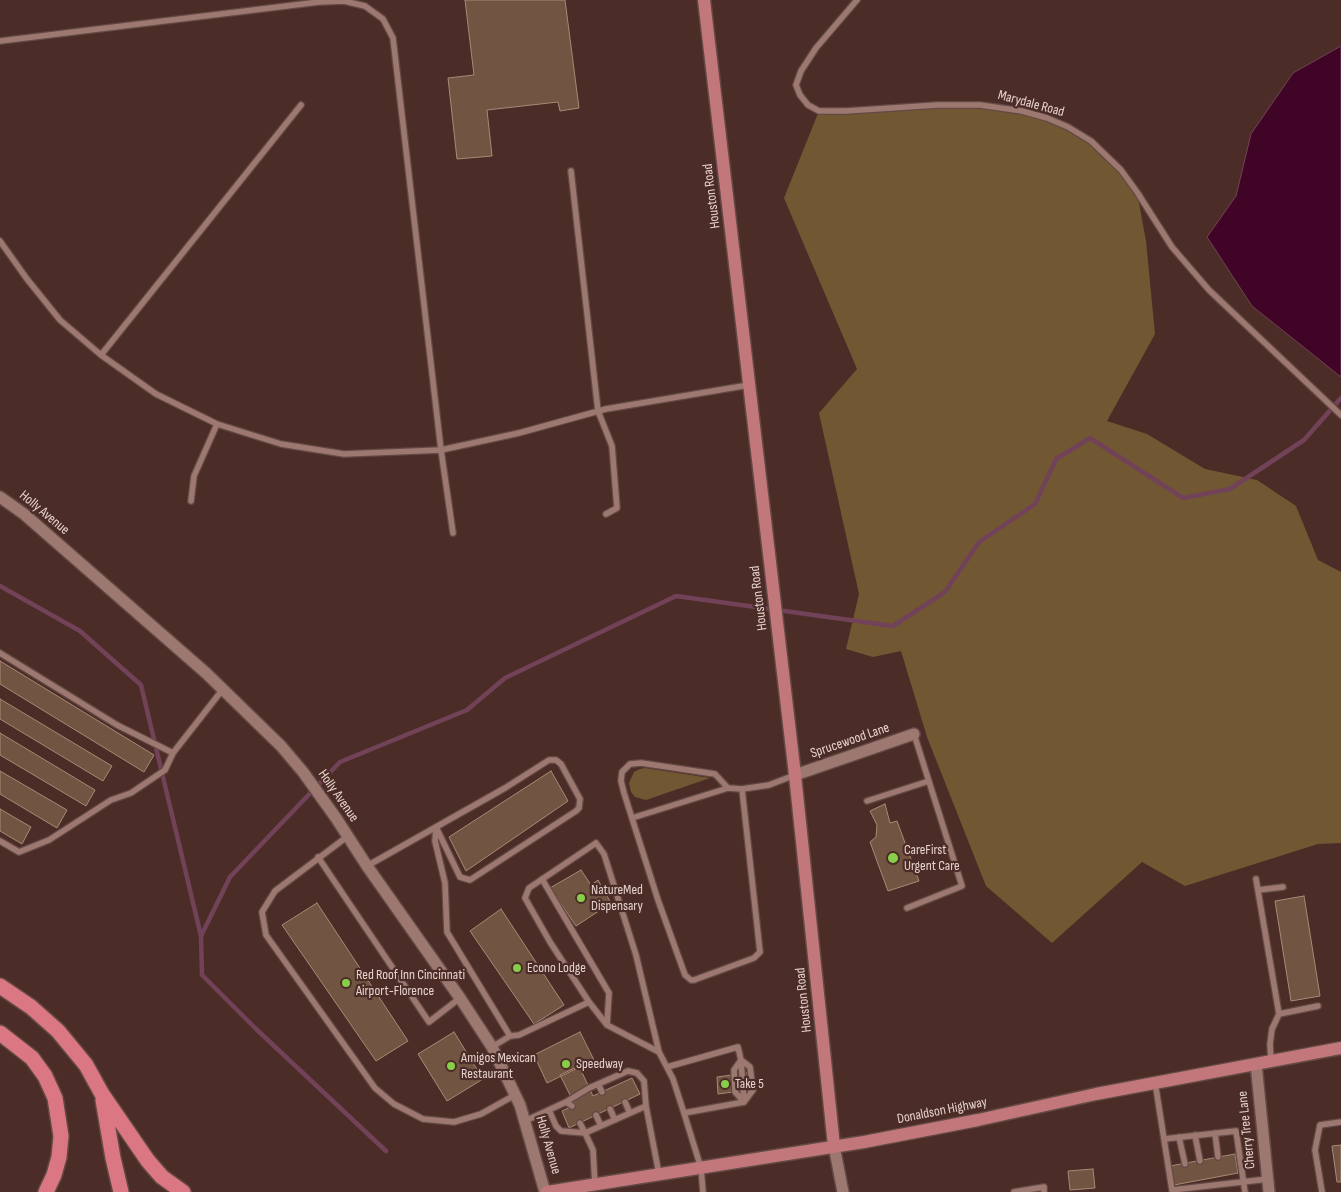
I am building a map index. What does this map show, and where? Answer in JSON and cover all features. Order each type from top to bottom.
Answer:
[{"type":"highway","points":[[0,986],[31,1008],[58,1031],[86,1065],[102,1094],[148,1161],[162,1177],[183,1192]]},
{"type":"highway","points":[[0,1033],[32,1058],[55,1098],[59,1115],[60,1143],[54,1175],[46,1192]]},
{"type":"highway","points":[[102,1094],[121,1192]]},
{"type":"main road","name":"Houston Road","points":[[704,0],[795,776],[834,1146]]},
{"type":"main road","name":"Donaldson Highway","points":[[546,1192],[834,1146],[978,1120],[1154,1082],[1341,1048]]},
{"type":"street","name":"Holly Avenue","points":[[0,497],[24,514],[223,689],[281,746],[303,772],[492,1047],[526,1121],[546,1192]]},
{"type":"street","name":"Sprucewood Lane","points":[[795,776],[914,734]]},
{"type":"street","name":"Cherry Tree Lane","points":[[1256,1064],[1269,1192]]},
{"type":"street","name":"Houston Road","points":[[834,1146],[843,1192]]},
{"type":"lane","name":"Marydale Road","points":[[857,0],[816,48],[801,71],[796,85],[800,95],[808,105],[819,111],[937,105],[980,105],[1047,118],[1068,127],[1091,141],[1121,170],[1138,192],[1172,247],[1209,290],[1341,415]]},
{"type":"lane","points":[[0,41],[319,2],[344,1],[365,6],[383,19],[393,38],[441,450],[453,533]]},
{"type":"lane","points":[[101,355],[301,105]]},
{"type":"lane","points":[[572,171],[598,411],[612,446],[617,508],[606,514]]},
{"type":"lane","points":[[0,241],[27,280],[60,320],[101,355],[156,394],[216,424],[281,444],[344,454],[441,450],[519,433],[598,411],[749,385]]},
{"type":"lane","points":[[191,500],[194,476],[216,424]]},
{"type":"lane","points":[[0,653],[118,725],[173,753]]},
{"type":"lane","points":[[0,840],[19,852],[49,840],[110,800],[131,793],[165,770],[173,753],[223,689]]},
{"type":"lane","points":[[907,908],[962,886],[914,734]]},
{"type":"lane","points":[[367,866],[436,827],[505,788],[549,760],[556,760],[561,764],[580,799],[579,808],[576,811],[470,880],[460,877],[436,827]]},
{"type":"lane","points":[[728,788],[715,774],[640,763],[630,764],[622,772],[621,780],[632,818],[673,943],[685,975],[694,980],[756,957],[760,949],[742,789]]},
{"type":"lane","points":[[632,818],[728,788],[742,789],[770,785],[795,776]]},
{"type":"lane","points":[[867,801],[929,781]]},
{"type":"lane","points":[[436,827],[435,841],[445,883],[447,932],[510,1036]]},
{"type":"lane","points":[[348,836],[275,891],[262,912],[266,935],[374,1088],[394,1104],[423,1119],[454,1122],[481,1114],[515,1094]]},
{"type":"lane","points":[[659,1052],[607,1025],[589,1002],[550,942],[525,898],[529,888],[596,843],[604,854],[636,955],[659,1052],[674,1079],[701,1168],[703,1192]]},
{"type":"lane","points":[[318,857],[429,1022],[460,998]]},
{"type":"lane","points":[[542,879],[609,993],[607,1025]]},
{"type":"lane","points":[[1256,880],[1279,1014],[1272,1029],[1270,1044],[1271,1061]]},
{"type":"lane","points":[[1258,890],[1283,886]]},
{"type":"lane","points":[[492,1047],[510,1036],[518,1035],[589,1002]]},
{"type":"lane","points":[[1279,1014],[1318,1006]]},
{"type":"lane","points":[[667,1067],[738,1047],[741,1060],[750,1067],[753,1090],[744,1102],[684,1113]]},
{"type":"lane","points":[[741,1060],[734,1070],[735,1092],[744,1102]]},
{"type":"lane","points":[[526,1121],[598,1084],[628,1071],[637,1072],[644,1081],[646,1106],[659,1174]]},
{"type":"lane","points":[[613,1078],[617,1085]]},
{"type":"lane","points":[[1154,1082],[1172,1190],[1190,1185],[1206,1186],[1268,1179]]},
{"type":"lane","points":[[598,1084],[602,1092]]},
{"type":"lane","points":[[566,1102],[572,1106]]},
{"type":"lane","points":[[625,1102],[630,1113]]},
{"type":"lane","points":[[548,1110],[556,1126],[561,1131],[585,1133],[646,1106]]},
{"type":"lane","points":[[610,1109],[615,1120]]},
{"type":"lane","points":[[596,1115],[601,1126]]},
{"type":"lane","points":[[1322,1192],[1316,1150],[1320,1125],[1341,1122]]},
{"type":"lane","points":[[580,1123],[593,1150],[595,1185]]},
{"type":"lane","points":[[1164,1139],[1236,1130],[1245,1192]]},
{"type":"lane","points":[[1214,1133],[1218,1157]]},
{"type":"lane","points":[[1195,1135],[1200,1161]]},
{"type":"lane","points":[[1179,1137],[1184,1164]]},
{"type":"lane","points":[[1222,1176],[1223,1184]]},
{"type":"lane","points":[[1204,1179],[1206,1186]]},
{"type":"lane","points":[[1014,1192],[1044,1187],[1044,1192]]},
{"type":"shaded area","points":[[1341,46],[1341,377],[1252,306],[1207,237],[1236,196],[1251,134],[1293,73]]},
{"type":"shaded area","points":[[980,105],[1047,118],[1091,141],[1137,192],[1146,241],[1155,334],[1107,421],[1147,434],[1205,469],[1257,480],[1296,506],[1318,560],[1341,572],[1341,843],[1318,844],[1185,886],[1142,862],[1052,943],[986,886],[927,737],[901,651],[873,657],[846,649],[859,594],[819,413],[857,369],[784,198],[819,111]]},
{"type":"shaded area","points":[[645,768],[710,778],[646,800],[635,797],[631,792],[629,783],[634,772]]},
{"type":"building","points":[[465,0],[565,0],[579,108],[560,111],[558,102],[487,110],[492,156],[457,159],[448,78],[474,75]]},
{"type":"building","points":[[0,661],[154,755],[144,772],[0,684]]},
{"type":"building","points":[[0,699],[112,766],[103,781],[0,719]]},
{"type":"building","points":[[0,733],[95,790],[86,806],[0,755]]},
{"type":"building","points":[[0,771],[67,810],[57,828],[0,794]]},
{"type":"building","points":[[551,771],[568,801],[466,871],[449,837]]},
{"type":"building","points":[[885,804],[890,823],[897,821],[919,881],[888,891],[870,842],[876,837],[877,825],[870,811]]},
{"type":"building","points":[[0,809],[31,827],[22,844],[0,831]]},
{"type":"building","points":[[581,870],[591,885],[598,880],[611,903],[576,926],[550,888]]},
{"type":"building","points":[[1304,896],[1320,996],[1291,1001],[1275,901]]},
{"type":"building","name":"Red Roof Inn Cincinnati Airport-Florence","points":[[317,903],[408,1041],[376,1061],[282,925]]},
{"type":"building","name":"Econo Lodge","points":[[501,909],[564,1005],[534,1024],[470,931]]},
{"type":"building","name":"Amigos Mexican Restaurant","points":[[454,1032],[483,1079],[447,1101],[418,1054]]},
{"type":"building","points":[[580,1032],[594,1060],[547,1083],[534,1055]]},
{"type":"building","points":[[579,1066],[593,1096],[632,1078],[640,1094],[569,1128],[562,1111],[575,1105],[560,1075]]},
{"type":"building","points":[[753,1072],[756,1089],[718,1094],[717,1077]]},
{"type":"building","points":[[1341,1145],[1341,1182],[1337,1182],[1332,1146]]},
{"type":"building","points":[[1235,1154],[1238,1173],[1174,1185],[1170,1166]]},
{"type":"building","points":[[1093,1169],[1095,1188],[1070,1190],[1068,1171]]},
{"type":"waterway","points":[[201,936],[230,877],[340,762],[467,710],[505,678],[676,596],[893,626],[945,592],[979,542],[1035,504],[1056,459],[1090,438],[1183,498],[1230,489],[1304,440],[1341,398]]},
{"type":"waterway","points":[[0,586],[80,631],[141,685],[201,936],[202,975],[255,1028],[386,1151]]},
{"type":"place","name":"CareFirst Urgent Care","points":[[893,858]]},
{"type":"place","name":"NatureMed Dispensary","points":[[581,898]]},
{"type":"place","name":"Econo Lodge","points":[[517,968]]},
{"type":"place","name":"Red Roof Inn Cincinnati Airport-Florence","points":[[346,983]]},
{"type":"place","name":"Speedway","points":[[566,1064]]},
{"type":"place","name":"Amigos Mexican Restaurant","points":[[451,1066]]},
{"type":"place","name":"Take 5","points":[[725,1084]]}]
